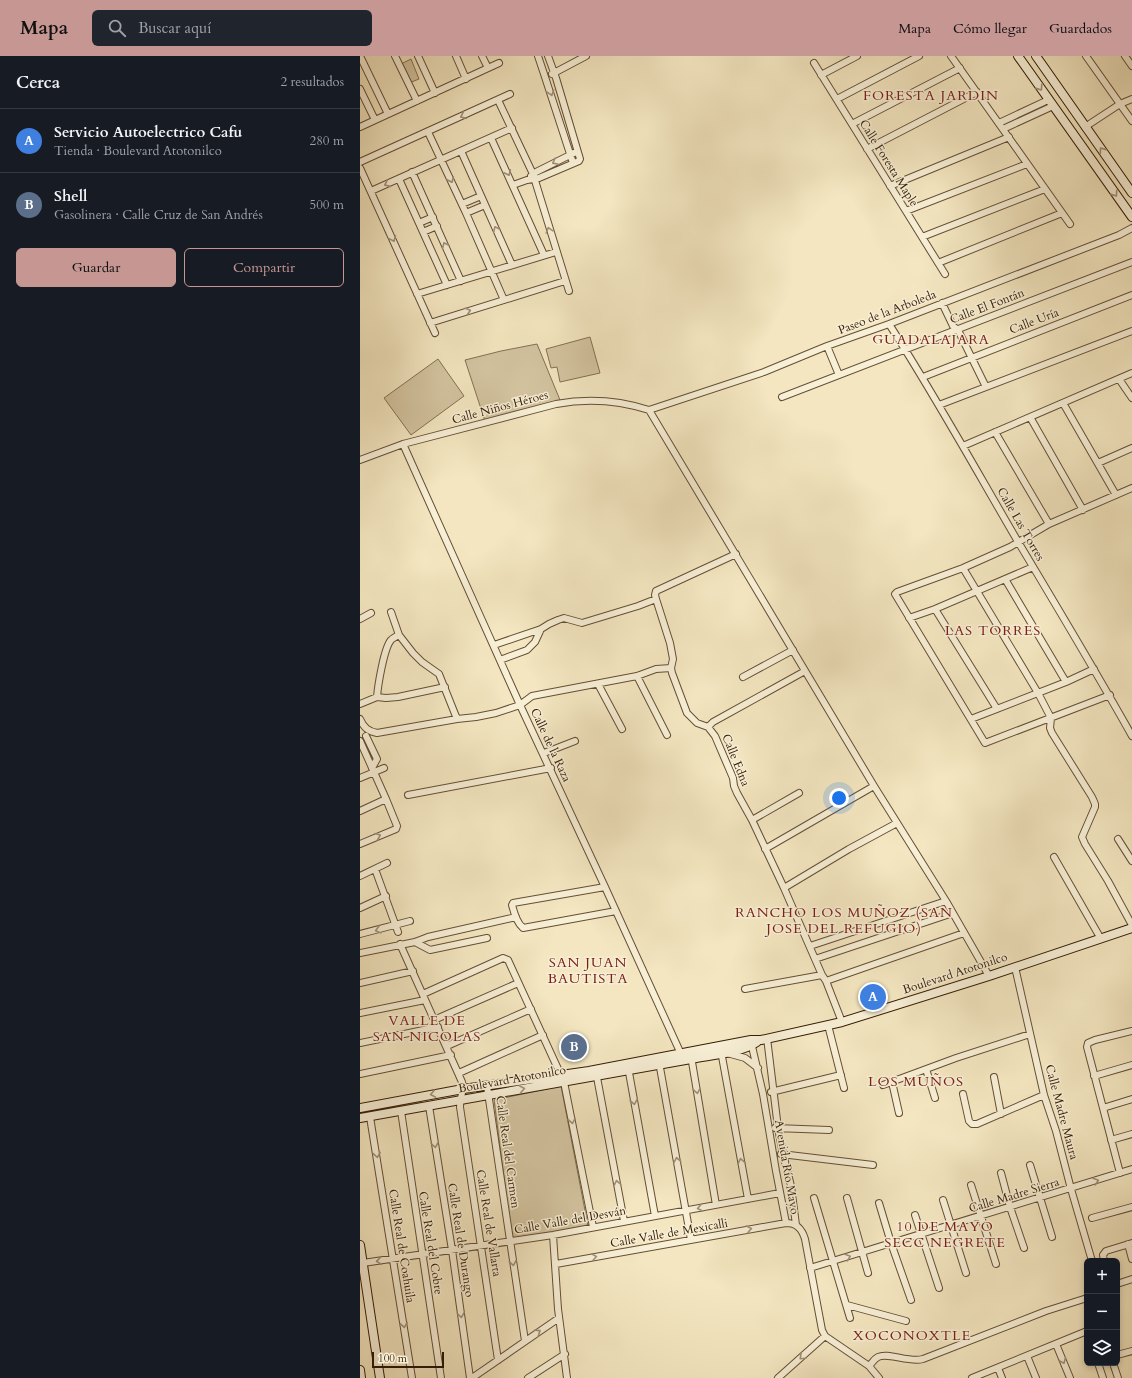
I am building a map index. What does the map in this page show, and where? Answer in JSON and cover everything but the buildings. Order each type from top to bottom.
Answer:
[{"type":"street","points":[[360,56],[388,114]]},
{"type":"street","points":[[396,56],[417,100]]},
{"type":"street","points":[[418,56],[435,93]]},
{"type":"street","points":[[456,56],[466,79]]},
{"type":"street","points":[[482,56],[488,68]]},
{"type":"street","points":[[538,56],[570,155],[576,162]]},
{"type":"street","points":[[531,178],[539,178],[576,162],[580,158],[548,56]]},
{"type":"street","points":[[545,77],[586,56]]},
{"type":"street","points":[[821,75],[858,56]]},
{"type":"street","points":[[837,99],[919,56]]},
{"type":"street","points":[[951,56],[1070,224]]},
{"type":"street","points":[[1018,56],[1132,218]]},
{"type":"street","points":[[1036,56],[1132,193]]},
{"type":"street","points":[[1086,56],[1132,121]]},
{"type":"street","points":[[1125,56],[1132,66]]},
{"type":"street","points":[[360,127],[499,63]]},
{"type":"street","name":"Calle Foresta Maple","points":[[814,63],[945,274]]},
{"type":"street","points":[[852,124],[960,68]]},
{"type":"street","points":[[360,89],[375,120]]},
{"type":"street","points":[[867,149],[977,92]]},
{"type":"street","points":[[360,162],[510,94]]},
{"type":"street","points":[[1085,127],[1120,104],[1132,99]]},
{"type":"street","points":[[498,100],[512,128],[531,178],[569,291]]},
{"type":"street","points":[[998,123],[1051,103]]},
{"type":"street","points":[[1003,129],[1051,103]]},
{"type":"street","points":[[371,191],[512,128]]},
{"type":"street","points":[[428,132],[462,204],[504,300]]},
{"type":"street","points":[[890,186],[1009,137]]},
{"type":"street","points":[[491,138],[544,255]]},
{"type":"street","points":[[461,151],[512,265]]},
{"type":"street","points":[[513,185],[531,178],[570,155],[578,152]]},
{"type":"street","points":[[906,211],[1027,164]]},
{"type":"street","points":[[360,168],[435,333]]},
{"type":"street","points":[[412,172],[461,281]]},
{"type":"street","points":[[399,179],[447,285]]},
{"type":"street","points":[[922,237],[1045,189]]},
{"type":"street","points":[[462,204],[481,196]]},
{"type":"street","points":[[466,213],[485,205]]},
{"type":"street","points":[[938,264],[1062,213]]},
{"type":"street","points":[[419,223],[432,217]]},
{"type":"street","points":[[423,232],[437,226]]},
{"type":"street","name":"Paseo de la Arboleda","points":[[648,410],[764,372],[827,346],[889,324],[1119,235],[1132,228]]},
{"type":"street","points":[[417,294],[556,252]]},
{"type":"street","name":"Calle El Fontán","points":[[782,397],[1132,262]]},
{"type":"street","points":[[430,323],[565,281]]},
{"type":"street","name":"Calle Uría","points":[[922,377],[1132,295]]},
{"type":"street","points":[[942,303],[953,326],[958,330],[986,387]]},
{"type":"street","name":"Calle Las Torres","points":[[889,324],[939,405],[1033,567],[1110,695],[1132,736]]},
{"type":"street","points":[[939,405],[1132,331]]},
{"type":"street","points":[[827,346],[839,375]]},
{"type":"street","points":[[963,446],[1132,373]]},
{"type":"street","points":[[1119,379],[1132,398]]},
{"type":"street","name":"Calle Niños Héroes","points":[[360,460],[403,444],[556,404],[591,400],[623,402],[648,410]]},
{"type":"street","points":[[1063,403],[1116,495]]},
{"type":"street","points":[[648,410],[736,554],[874,786],[946,901],[989,976]]},
{"type":"street","points":[[1030,417],[1083,510]]},
{"type":"street","points":[[995,432],[1049,524]]},
{"type":"street","name":"Calle de la Raza","points":[[403,444],[520,705],[606,887],[681,1054]]},
{"type":"street","points":[[1098,464],[1132,448]]},
{"type":"street","points":[[1110,695],[988,742],[984,742],[895,594],[963,568],[1019,542],[1049,524],[1132,488]]},
{"type":"street","points":[[494,645],[541,629],[564,618],[582,623],[656,600],[656,591],[736,554]]},
{"type":"street","points":[[910,618],[977,592],[1033,567]]},
{"type":"street","points":[[963,568],[1038,693],[1051,718],[1050,728],[1052,733],[1095,804],[1082,837],[1132,925]]},
{"type":"street","points":[[1005,579],[1066,682]]},
{"type":"street","name":"Calle Edna","points":[[656,600],[670,643],[672,659],[671,668],[687,713],[697,723],[708,727],[715,736],[734,778],[734,786],[737,793],[752,820],[784,888],[842,1022]]},
{"type":"street","points":[[935,609],[997,709]]},
{"type":"street","points":[[391,612],[399,635],[422,662],[439,674],[457,719]]},
{"type":"street","points":[[360,618],[371,614]]},
{"type":"street","points":[[500,660],[527,650],[531,647],[541,629]]},
{"type":"street","points":[[377,697],[383,663],[390,642],[399,635]]},
{"type":"street","points":[[743,677],[793,650]]},
{"type":"street","points":[[360,844],[396,828],[397,826],[360,741],[368,734],[476,717],[520,705],[532,696],[637,676],[656,668],[671,668]]},
{"type":"street","points":[[971,719],[1066,682],[1094,669]]},
{"type":"street","points":[[708,727],[713,722],[805,671]]},
{"type":"street","points":[[637,676],[666,735]]},
{"type":"street","points":[[598,684],[622,729]]},
{"type":"street","points":[[360,704],[377,697],[386,698],[445,687]]},
{"type":"street","points":[[360,719],[368,734],[377,759],[373,770]]},
{"type":"street","points":[[544,753],[575,741]]},
{"type":"street","points":[[360,778],[373,770],[384,768]]},
{"type":"street","points":[[408,795],[551,768]]},
{"type":"street","points":[[765,849],[874,786]]},
{"type":"street","points":[[752,820],[799,793]]},
{"type":"street","points":[[360,811],[386,799]]},
{"type":"street","points":[[784,888],[849,849],[897,823]]},
{"type":"street","points":[[1118,839],[1132,861]]},
{"type":"street","points":[[1054,857],[1101,939]]},
{"type":"street","points":[[360,876],[386,863]]},
{"type":"street","points":[[375,869],[398,932]]},
{"type":"street","points":[[606,887],[513,903],[512,905],[516,917],[523,928],[616,911]]},
{"type":"street","points":[[360,908],[386,896]]},
{"type":"street","points":[[810,946],[946,901]]},
{"type":"street","points":[[815,959],[953,913]]},
{"type":"street","points":[[360,953],[414,942],[428,937],[516,917]]},
{"type":"street","points":[[360,934],[410,921]]},
{"type":"street","name":"Boulevard Atotonilco","points":[[364,1118],[460,1101],[628,1066],[722,1051],[764,1039],[842,1022],[989,976],[1132,928]]},
{"type":"street","points":[[745,989],[824,978],[964,933]]},
{"type":"street","points":[[414,942],[430,950],[488,938]]},
{"type":"street","points":[[400,944],[459,1073],[462,1082],[462,1090]]},
{"type":"street","points":[[360,1013],[424,997],[502,958],[508,960],[562,1079],[593,1227]]},
{"type":"street","name":"Calle Madre Maura","points":[[1015,967],[1044,1095],[1056,1132],[1091,1258]]},
{"type":"street","points":[[360,983],[413,971]]},
{"type":"street","points":[[434,1020],[518,983]]},
{"type":"street","points":[[447,1046],[531,1009]]},
{"type":"street","points":[[828,1025],[844,1088]]},
{"type":"street","points":[[360,1043],[438,1027]]},
{"type":"street","points":[[1120,1173],[1087,1050],[1088,1043],[1095,1040],[1132,1031]]},
{"type":"street","points":[[883,1085],[1030,1034]]},
{"type":"street","points":[[459,1073],[543,1035]]},
{"type":"street","points":[[764,1039],[778,1128],[791,1186],[796,1225]]},
{"type":"street","name":"Avenida Río Mayo","points":[[752,1043],[763,1094],[786,1223],[796,1225],[802,1231],[805,1239],[822,1330],[825,1336]]},
{"type":"street","points":[[748,1199],[722,1051],[745,1058],[758,1068]]},
{"type":"street","name":"Boulevard Atotonilco","points":[[659,1061],[681,1054],[691,1056]]},
{"type":"street","points":[[360,1074],[451,1055]]},
{"type":"street","points":[[691,1056],[716,1205]]},
{"type":"street","points":[[659,1061],[691,1240]]},
{"type":"street","points":[[1094,1076],[1132,1065]]},
{"type":"street","points":[[628,1066],[655,1216]]},
{"type":"street","points":[[926,1069],[935,1098]]},
{"type":"street","points":[[596,1073],[624,1221]]},
{"type":"street","points":[[763,1094],[841,1075]]},
{"type":"street","points":[[994,1077],[1001,1114]]},
{"type":"street","name":"Boulevard Atotonilco","points":[[360,1108],[487,1086],[562,1079]]},
{"type":"street","points":[[892,1082],[899,1113]]},
{"type":"street","name":"Calle Real del Carmen","points":[[487,1086],[525,1341]]},
{"type":"street","name":"Calle Real de Vallarta","points":[[462,1090],[460,1101],[498,1360]]},
{"type":"street","points":[[963,1094],[969,1121],[972,1124],[977,1124],[1044,1095]]},
{"type":"street","points":[[1103,1108],[1132,1099]]},
{"type":"street","name":"Calle Real de Durango","points":[[429,1106],[471,1378]]},
{"type":"street","name":"Calle Real del Cobre","points":[[401,1111],[441,1378]]},
{"type":"street","name":"Calle Real de Coahuila","points":[[364,1118],[394,1259],[412,1378]]},
{"type":"street","points":[[769,1128],[829,1130]]},
{"type":"street","points":[[1111,1140],[1132,1134]]},
{"type":"street","points":[[773,1153],[873,1165]]},
{"type":"street","points":[[1030,1165],[1052,1237]]},
{"type":"street","name":"Calle Madre Sierra","points":[[810,1268],[1132,1170]]},
{"type":"street","points":[[1001,1173],[1010,1207],[1024,1248]]},
{"type":"street","points":[[971,1185],[996,1264]]},
{"type":"street","name":"Calle Valle del Desván","points":[[362,1260],[394,1259],[510,1242],[780,1193]]},
{"type":"street","points":[[814,1198],[850,1318]]},
{"type":"street","points":[[847,1198],[868,1274]]},
{"type":"street","points":[[943,1200],[966,1273]]},
{"type":"street","points":[[879,1203],[911,1300]]},
{"type":"street","points":[[1092,1218],[1132,1207]]},
{"type":"street","points":[[915,1215],[938,1288]]},
{"type":"street","name":"Calle Valle de Mexicalli","points":[[556,1264],[786,1223]]},
{"type":"street","points":[[553,1235],[560,1318],[568,1378]]},
{"type":"street","points":[[1104,1258],[1103,1255],[1106,1251],[1130,1244],[1132,1259]]},
{"type":"street","points":[[360,1245],[380,1378]]},
{"type":"street","points":[[1120,1283],[1132,1280]]},
{"type":"street","points":[[869,1366],[876,1358],[884,1355],[912,1360],[923,1359],[1046,1311],[1084,1299]]},
{"type":"street","points":[[847,1305],[906,1321]]},
{"type":"street","points":[[471,1378],[560,1318]]},
{"type":"street","points":[[972,1378],[1084,1333]]},
{"type":"street","points":[[778,1378],[825,1336],[869,1366],[877,1378]]},
{"type":"street","points":[[1056,1344],[1070,1378]]},
{"type":"street","points":[[1120,1354],[1132,1351]]},
{"type":"street","points":[[528,1378],[535,1376],[565,1354]]},
{"type":"street","points":[[1027,1356],[1036,1378]]},
{"type":"street","points":[[1099,1366],[1103,1378]]},
{"type":"street","points":[[1114,1366],[1118,1378]]},
{"type":"street","points":[[998,1368],[1002,1378]]},
{"type":"street","points":[[360,1370],[361,1378]]},
{"type":"shaded area","points":[[411,59],[419,79],[409,83],[401,64]]},
{"type":"shaded area","points":[[590,337],[600,373],[560,382],[557,367],[551,368],[546,349]]},
{"type":"shaded area","points":[[537,344],[560,400],[485,421],[465,360]]},
{"type":"shaded area","points":[[438,359],[464,396],[411,435],[384,398]]},
{"type":"shaded area","points":[[561,1086],[588,1226],[512,1239],[494,1100]]},
{"type":"place","name":"Servicio Autoelectrico Cafu","points":[[873,997]]},
{"type":"place","name":"Shell","points":[[574,1047]]},
{"type":"district","name":"FORESTA JARDIN","points":[[931,95]]},
{"type":"district","name":"GUADALAJARA","points":[[931,339]]},
{"type":"district","name":"LAS TORRES","points":[[993,630]]},
{"type":"district","name":"RANCHO LOS MUÑOZ (SAN JOSE DEL REFUGIO)","points":[[844,920]]},
{"type":"district","name":"SAN JUAN BAUTISTA","points":[[588,970]]},
{"type":"district","name":"VALLE DE SAN NICOLAS","points":[[427,1028]]},
{"type":"district","name":"LOS MUÑOS","points":[[916,1081]]},
{"type":"district","name":"10 DE MAYO SECC NEGRETE","points":[[945,1234]]},
{"type":"district","name":"XOCONOXTLE","points":[[912,1335]]}]
